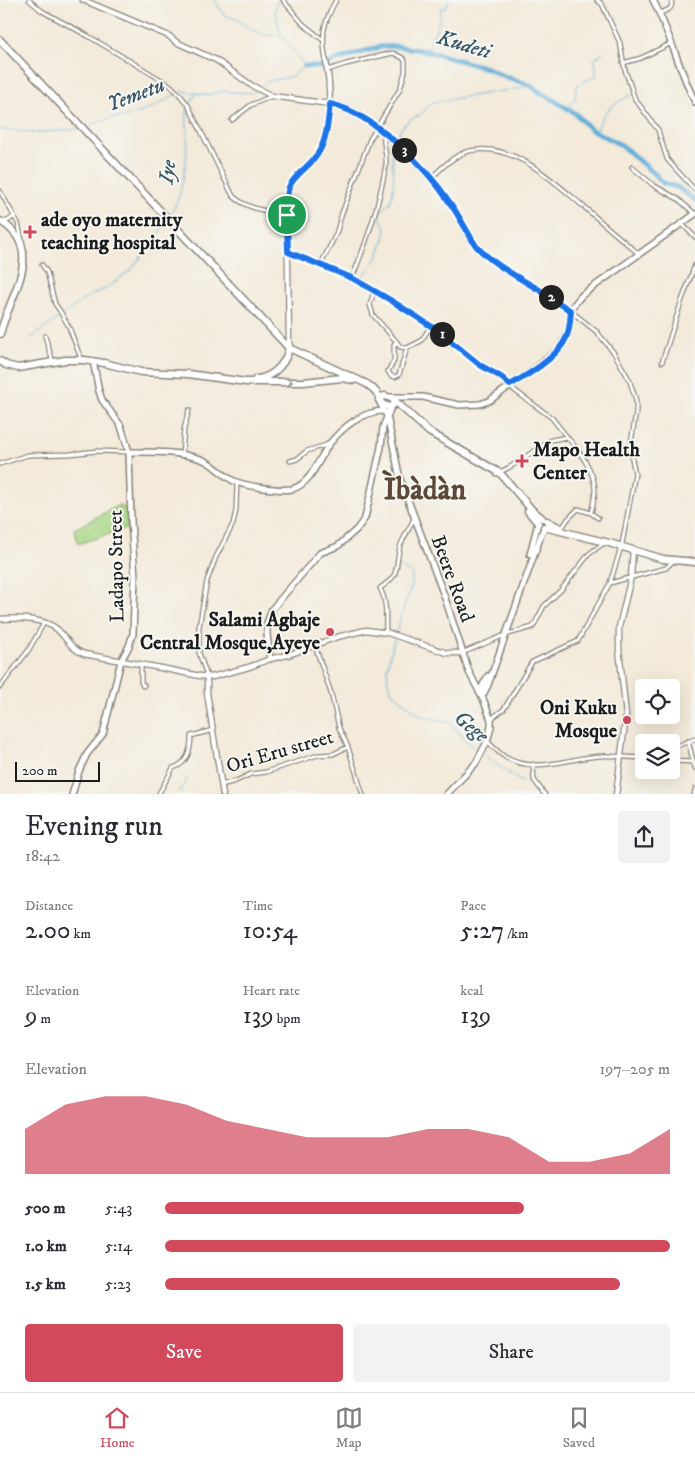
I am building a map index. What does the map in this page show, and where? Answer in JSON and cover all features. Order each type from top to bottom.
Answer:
[{"type":"highway","points":[[0,39],[289,346],[367,383],[441,441],[497,473],[509,482],[542,523],[622,545]]},
{"type":"highway","points":[[0,222],[13,230],[23,247],[24,265],[0,326]]},
{"type":"highway","points":[[0,222],[15,238],[21,251],[19,270],[0,334]]},
{"type":"highway","points":[[240,380],[262,378],[272,374],[284,360],[289,346]]},
{"type":"highway","points":[[0,355],[8,362],[19,364],[80,356],[98,358],[149,371]]},
{"type":"highway","points":[[2,363],[23,367],[65,360],[93,361],[149,371],[190,371],[240,380],[296,382],[342,378],[367,383],[375,390],[380,402]]},
{"type":"highway","points":[[380,402],[382,396],[392,402]]},
{"type":"highway","points":[[380,402],[392,402]]},
{"type":"highway","points":[[542,523],[673,561],[693,561]]},
{"type":"highway","points":[[633,549],[670,558],[693,561]]},
{"type":"main road","points":[[653,0],[660,13],[682,74],[695,102]]},
{"type":"main road","points":[[270,659],[266,634],[267,623],[272,609],[320,553],[338,546],[357,529],[365,518],[385,414],[392,402],[412,397],[423,397],[459,405],[472,405],[490,401],[560,349],[568,333],[571,311],[582,295],[695,214]]},
{"type":"main road","name":"Ladapo Street","points":[[72,794],[83,762],[103,734],[121,661],[134,634],[135,601],[129,452],[121,426],[107,408],[99,392],[93,361]]},
{"type":"main road","points":[[392,402],[412,397]]},
{"type":"main road","points":[[129,452],[182,454],[204,460],[237,483],[284,490],[296,487],[315,469],[329,444],[358,418],[372,412],[380,402]]},
{"type":"main road","name":"Beere Road","points":[[380,402],[385,414],[397,467],[414,518],[445,598],[469,672],[490,720],[491,727],[487,742],[479,757],[471,769],[446,794]]},
{"type":"main road","points":[[372,412],[385,414]]},
{"type":"main road","points":[[480,694],[488,685],[542,523]]},
{"type":"street","points":[[29,0],[42,11],[161,79],[176,90],[191,110],[234,196],[253,208],[287,215]]},
{"type":"street","points":[[83,0],[169,36],[176,42],[222,64],[265,93],[272,96],[330,104],[349,109],[377,127],[411,156],[432,178],[450,202],[476,246],[503,269],[549,296],[597,332],[614,353],[629,379],[636,400],[630,449],[635,474],[622,545],[610,582],[578,640],[569,646],[532,662],[504,709],[490,720]]},
{"type":"street","points":[[284,0],[303,24],[323,40]]},
{"type":"street","points":[[289,346],[288,189],[295,178],[320,151],[325,134],[330,104],[323,40],[325,22],[336,0]]},
{"type":"street","points":[[597,0],[602,4],[620,44],[623,63],[635,99],[658,130],[667,159],[695,190]]},
{"type":"street","points":[[660,13],[671,9],[671,0]]},
{"type":"street","points":[[623,63],[642,58],[672,43]]},
{"type":"street","points":[[320,266],[333,242],[370,139],[400,89],[405,72],[405,61],[393,53],[327,66]]},
{"type":"street","points":[[232,120],[251,106],[272,96]]},
{"type":"street","points":[[352,278],[374,212],[383,177],[386,156],[384,134]]},
{"type":"street","points":[[432,178],[456,157],[468,152],[490,150],[522,160],[559,185],[639,254]]},
{"type":"street","points":[[632,167],[653,185],[678,199],[695,214]]},
{"type":"street","points":[[0,191],[14,215],[20,230],[23,247]]},
{"type":"street","points":[[0,222],[8,221],[14,215]]},
{"type":"street","points":[[681,224],[695,237]]},
{"type":"street","points":[[288,252],[352,278],[431,326],[480,365],[501,377],[520,395],[549,416],[579,453],[592,478],[594,494],[591,513]]},
{"type":"street","points":[[42,265],[48,272],[55,304],[68,327],[80,356]]},
{"type":"street","points":[[662,362],[695,265]]},
{"type":"street","points":[[374,291],[370,305],[373,315],[400,347],[407,348],[421,341],[431,326]]},
{"type":"street","points":[[45,336],[52,359]]},
{"type":"street","points":[[397,342],[394,344],[394,361],[388,371],[390,375],[395,377],[399,375],[407,348]]},
{"type":"street","points":[[182,454],[184,429],[189,410]]},
{"type":"street","points":[[497,473],[523,459],[551,440],[567,437]]},
{"type":"street","points":[[290,462],[307,451],[329,444]]},
{"type":"street","points":[[0,464],[28,456],[97,451],[129,452]]},
{"type":"street","points":[[223,794],[206,676],[199,653],[200,627],[207,581],[216,557],[233,524],[236,510],[237,483]]},
{"type":"street","points":[[562,528],[578,508],[598,518]]},
{"type":"street","points":[[387,633],[385,619],[387,610],[380,588],[390,582],[396,572],[400,546],[414,518]]},
{"type":"street","points":[[0,619],[44,623],[57,629],[79,652],[92,656],[206,676],[235,671],[366,630],[387,633],[439,651],[462,653],[503,636],[529,629],[536,624],[544,606],[561,590],[589,554],[606,542]]},
{"type":"street","points":[[616,794],[626,715],[618,638],[620,618],[630,577],[633,549]]},
{"type":"street","points":[[610,582],[666,568],[673,561]]},
{"type":"street","points":[[0,687],[28,651],[44,623]]},
{"type":"street","points":[[312,646],[315,646],[318,652],[331,693],[339,728],[348,748],[363,794]]},
{"type":"street","points":[[141,664],[141,682],[144,685]]},
{"type":"street","points":[[158,794],[173,768],[179,766],[188,755],[191,736],[214,730]]},
{"type":"street","points":[[680,744],[695,739]]},
{"type":"street","points":[[688,741],[695,768]]},
{"type":"street","points":[[487,742],[508,759],[532,764],[551,764],[573,759],[602,756],[635,758]]},
{"type":"street","name":"Ori Eru street","points":[[222,785],[251,774],[266,772],[318,755],[333,754],[348,748]]},
{"type":"street","points":[[680,761],[694,762]]},
{"type":"street","points":[[532,764],[534,780],[545,794]]},
{"type":"street","points":[[694,794],[695,789]]},
{"type":"green space","points":[[119,505],[128,510],[128,528],[78,544],[74,529]]},
{"type":"waterway","name":"Kudeti","points":[[215,0],[224,15],[232,17],[257,32],[280,35]]},
{"type":"waterway","name":"Kudeti","points":[[260,88],[266,82],[292,76],[305,66],[281,35],[275,11],[278,0]]},
{"type":"waterway","points":[[426,51],[439,23],[441,8],[445,9],[449,0]]},
{"type":"waterway","name":"Kudeti","points":[[305,66],[321,67],[336,60],[379,47],[395,46],[426,51],[487,68],[530,85],[554,100],[576,114],[590,129],[621,145],[663,183],[677,187],[695,200]]},
{"type":"waterway","points":[[567,109],[575,99],[577,85],[596,76],[594,60],[603,52]]},
{"type":"waterway","points":[[395,139],[403,126],[411,119],[420,115],[433,102],[530,85]]},
{"type":"waterway","name":"Yemetu","points":[[180,92],[207,95],[222,91],[247,93],[257,91]]},
{"type":"waterway","name":"Yemetu","points":[[85,127],[111,118],[127,117],[142,112],[176,94]]},
{"type":"waterway","name":"Iye","points":[[170,216],[178,200],[183,182],[187,113],[191,101],[196,94]]},
{"type":"waterway","points":[[597,132],[605,113],[613,105],[631,95]]},
{"type":"waterway","name":"Yemetu","points":[[0,129],[34,133],[79,129]]},
{"type":"waterway","points":[[362,278],[378,256],[385,236],[386,228],[380,218],[381,210],[388,205],[392,196],[394,174],[391,145],[393,143]]},
{"type":"waterway","name":"Iye","points":[[31,338],[89,296],[107,288],[132,269],[167,222]]},
{"type":"waterway","name":"Gege","points":[[396,633],[412,586],[412,574],[399,566]]},
{"type":"waterway","name":"Gege","points":[[395,636],[387,668],[388,682],[392,692],[421,716],[449,722],[470,745],[479,751]]},
{"type":"waterway","name":"Gege","points":[[484,755],[518,780],[526,783],[533,780]]},
{"type":"waterway","points":[[182,794],[179,792],[187,778]]},
{"type":"place","name":"ade oyo maternity teaching hospital","points":[[30,232]]},
{"type":"place","name":"Mapo Health Center","points":[[522,461]]},
{"type":"place","name":"Salami Agbaje Central Mosque,Ayeye","points":[[330,632]]},
{"type":"place","name":"Oni Kuku Mosque","points":[[627,720]]},
{"type":"district","name":"Ìbàdàn","points":[[425,490]]},
{"type":"route","points":[[330,104],[349,109],[377,127],[407,152],[432,178],[450,202],[476,246],[484,254],[503,269],[571,311],[566,339],[560,349],[553,355],[520,380],[510,385],[501,377],[480,365],[437,330],[392,301],[352,278],[288,252],[287,215],[288,189],[295,178],[320,151],[330,104]]}]
